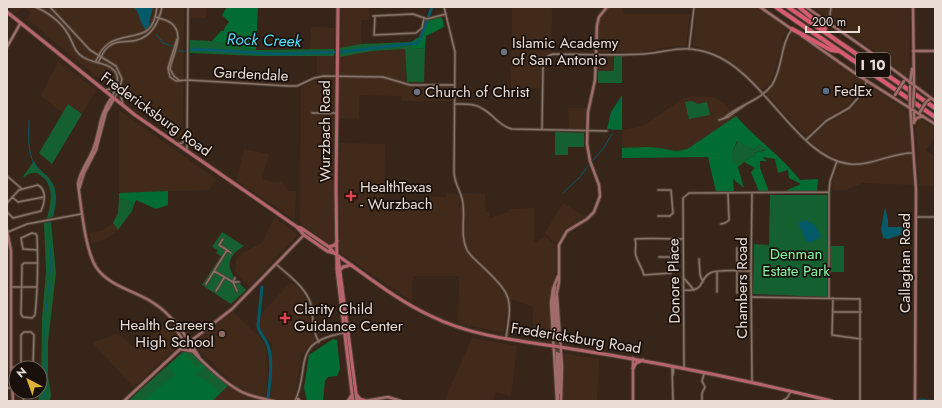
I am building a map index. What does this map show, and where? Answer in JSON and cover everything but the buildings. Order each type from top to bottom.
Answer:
[{"type":"highway","name":"I 10","points":[[776,7],[935,117]]},
{"type":"highway","name":"I 10","points":[[788,7],[935,108]]},
{"type":"highway","points":[[799,7],[847,47]]},
{"type":"highway","points":[[792,29],[831,50],[839,51]]},
{"type":"main road","name":"Wurzbach Road","points":[[338,7],[336,113],[338,282],[356,401]]},
{"type":"main road","name":"Fredericksburg Road","points":[[7,12],[123,106],[297,228],[304,235],[327,251],[334,253]]},
{"type":"main road","name":"Fredericksburg Road","points":[[297,228],[301,228],[310,234],[329,247],[337,256],[410,305],[430,316],[470,331],[633,358],[752,382],[832,401]]},
{"type":"main road","points":[[304,235],[310,234]]},
{"type":"main road","points":[[329,247],[335,245],[337,241]]},
{"type":"main road","name":"Wurzbach Road","points":[[337,256],[340,270],[346,332]]},
{"type":"main road","points":[[340,270],[343,267],[351,265]]},
{"type":"main road","points":[[633,368],[636,363],[643,360]]},
{"type":"main road","name":"Wurzbach Road","points":[[353,401],[354,393]]},
{"type":"main road","points":[[348,401],[354,393],[365,401]]},
{"type":"street","points":[[35,7],[51,16],[64,29],[78,53],[83,58],[110,67],[115,72],[118,81],[113,98],[102,120],[96,150],[80,180],[79,190],[91,256],[98,270],[114,283],[156,304],[175,325],[200,358],[240,391],[274,401]]},
{"type":"street","points":[[50,7],[90,50],[112,63],[118,70],[122,79],[119,90],[113,98]]},
{"type":"street","points":[[97,62],[98,55],[103,47],[115,40],[143,34],[152,24],[156,16],[157,7]]},
{"type":"street","points":[[97,62],[107,48],[117,42],[142,38],[154,27],[159,18],[162,7]]},
{"type":"street","points":[[187,151],[188,7]]},
{"type":"street","points":[[444,7],[456,52],[454,178],[463,203],[464,240],[471,255],[500,283],[506,292],[510,310],[506,338]]},
{"type":"street","points":[[559,401],[562,367],[557,304],[558,251],[562,239],[572,227],[592,214],[599,200],[599,185],[588,154],[587,131],[588,112],[596,80],[597,25],[599,17],[607,7]]},
{"type":"street","points":[[689,48],[694,7]]},
{"type":"street","points":[[760,7],[868,81],[912,107],[935,124]]},
{"type":"street","points":[[806,7],[871,52],[912,86],[933,100]]},
{"type":"street","points":[[829,23],[831,7]]},
{"type":"street","name":"Callaghan Road","points":[[913,7],[911,123],[913,124],[916,217],[915,401]]},
{"type":"street","points":[[51,16],[55,11]]},
{"type":"street","points":[[427,18],[422,28],[416,33],[374,34],[374,16],[413,14],[427,18],[446,14]]},
{"type":"street","points":[[156,16],[173,25],[177,31],[177,39],[170,69],[174,76],[180,81]]},
{"type":"street","points":[[7,47],[20,24]]},
{"type":"street","points":[[719,120],[763,94],[773,82],[785,41],[792,29]]},
{"type":"street","points":[[70,37],[76,34]]},
{"type":"street","points":[[177,39],[168,71],[173,80],[176,82],[180,81]]},
{"type":"street","points":[[542,130],[543,66],[545,59],[553,54],[643,54],[689,48],[709,53],[728,62],[740,71],[818,152],[837,161],[849,164],[862,164],[900,154],[914,153]]},
{"type":"street","points":[[913,51],[935,52]]},
{"type":"street","name":"Callaghan Road","points":[[912,86],[911,75],[913,66]]},
{"type":"street","points":[[891,95],[895,94],[904,79],[911,75]]},
{"type":"street","name":"Gardendale","points":[[180,81],[187,80],[289,86],[300,85],[317,77],[337,76],[388,77],[410,85],[455,85]]},
{"type":"street","points":[[806,140],[826,121],[842,113],[852,104],[868,81]]},
{"type":"street","points":[[103,90],[116,88]]},
{"type":"street","points":[[119,90],[123,106]]},
{"type":"street","points":[[913,124],[922,114],[926,102],[933,100]]},
{"type":"street","points":[[455,104],[480,107],[488,112],[498,123],[509,129],[607,131]]},
{"type":"street","points":[[312,113],[336,113]]},
{"type":"street","points":[[176,144],[183,142],[186,138]]},
{"type":"street","points":[[828,298],[829,192],[831,177],[837,161]]},
{"type":"street","points":[[7,176],[21,188]]},
{"type":"street","points":[[7,182],[10,178]]},
{"type":"street","points":[[7,203],[21,188],[39,185],[44,197],[43,207],[40,212],[15,218],[12,218],[7,212]]},
{"type":"street","points":[[658,190],[671,190],[673,213],[670,216],[658,216]]},
{"type":"street","points":[[720,224],[729,220],[728,193],[829,192]]},
{"type":"street","name":"Donore Place","points":[[684,369],[682,198],[689,193],[728,193]]},
{"type":"street","name":"Chambers Road","points":[[752,193],[752,382]]},
{"type":"street","points":[[12,197],[18,202],[44,197]]},
{"type":"street","points":[[11,360],[11,251],[7,231],[27,224],[83,214]]},
{"type":"street","points":[[916,217],[935,217]]},
{"type":"street","points":[[37,250],[23,249],[21,243],[22,237],[35,234],[37,250],[38,263],[34,316],[24,318],[21,315],[22,264],[38,263]]},
{"type":"street","points":[[124,401],[180,349],[232,309],[304,235]]},
{"type":"street","points":[[223,239],[219,245],[231,253]]},
{"type":"street","points":[[672,239],[671,274],[644,275],[643,269],[635,254],[637,246],[635,239],[672,239],[683,239]]},
{"type":"street","points":[[737,248],[737,293]]},
{"type":"street","points":[[206,284],[227,250]]},
{"type":"street","points":[[659,257],[672,257]]},
{"type":"street","points":[[699,259],[700,275],[703,282]]},
{"type":"street","points":[[276,264],[302,289],[308,297],[311,304],[313,330],[319,342]]},
{"type":"street","points":[[214,271],[233,282],[239,282]]},
{"type":"street","points":[[684,290],[694,290],[710,273],[751,271]]},
{"type":"street","points":[[717,272],[717,292]]},
{"type":"street","points":[[558,276],[553,301],[557,338],[555,303],[558,282]]},
{"type":"street","points":[[558,276],[553,288],[551,300],[559,401]]},
{"type":"street","points":[[683,276],[694,290]]},
{"type":"street","points":[[216,291],[224,278]]},
{"type":"street","points":[[233,282],[235,278]]},
{"type":"street","points":[[233,282],[237,291]]},
{"type":"street","points":[[11,287],[37,287]]},
{"type":"street","points":[[752,297],[857,298],[861,301],[860,401]]},
{"type":"street","points":[[833,298],[832,336],[861,339]]},
{"type":"street","points":[[833,312],[861,312]]},
{"type":"street","points":[[31,332],[34,335],[34,366],[21,368],[21,334],[31,332]]},
{"type":"street","points":[[295,401],[305,356],[309,349],[332,335],[346,332]]},
{"type":"street","points":[[193,350],[193,342],[196,337]]},
{"type":"street","points":[[180,349],[193,350]]},
{"type":"street","points":[[558,354],[559,401]]},
{"type":"street","points":[[633,358],[633,401]]},
{"type":"street","points":[[673,366],[673,401]]},
{"type":"street","points":[[702,401],[702,393],[706,387],[702,381],[704,372]]},
{"type":"street","points":[[782,401],[787,398],[791,391]]},
{"type":"street","points":[[297,395],[299,400]]},
{"type":"street","points":[[365,401],[388,397],[401,401]]},
{"type":"shaded area","points":[[9,7],[184,7],[183,137],[179,139],[121,97],[27,19],[31,13],[24,8],[15,13]]},
{"type":"shaded area","points":[[190,7],[206,7],[206,18],[191,18]]},
{"type":"shaded area","points":[[341,7],[369,7],[369,20],[361,20],[361,44],[340,48]]},
{"type":"shaded area","points":[[512,7],[552,7],[551,51],[542,60],[540,88],[511,88]]},
{"type":"shaded area","points":[[609,7],[623,7],[624,14],[690,14],[686,46],[668,47],[642,52],[598,52],[598,26],[602,16]]},
{"type":"shaded area","points":[[696,7],[756,7],[788,30],[784,36],[774,74],[769,84],[762,90],[728,59],[717,53],[693,46]]},
{"type":"shaded area","points":[[811,7],[910,7],[909,73],[906,77],[871,49]]},
{"type":"shaded area","points":[[311,27],[335,28],[334,49],[310,49]]},
{"type":"shaded area","points":[[793,33],[864,82],[848,105],[821,122],[806,136],[766,94],[775,84],[788,41]]},
{"type":"shaded area","points":[[405,49],[407,82],[452,83],[453,101],[402,101],[401,96],[359,95],[359,118],[339,119],[340,57],[372,51]]},
{"type":"shaded area","points":[[317,55],[334,56],[334,73],[317,75]]},
{"type":"shaded area","points":[[614,56],[614,71],[598,71],[598,57]]},
{"type":"shaded area","points":[[58,61],[96,90],[82,114],[68,104],[63,113],[41,96]]},
{"type":"shaded area","points":[[333,78],[334,243],[330,245],[300,223],[301,87],[319,79]]},
{"type":"shaded area","points":[[868,85],[904,109],[908,114],[913,185],[863,183],[846,190],[832,190],[833,178],[840,160],[822,151],[809,140],[827,124],[850,110],[858,102]]},
{"type":"shaded area","points":[[692,96],[712,97],[724,103],[737,118],[681,157],[621,158],[622,130],[639,127],[649,122],[680,100]]},
{"type":"shaded area","points":[[568,108],[586,108],[584,129],[569,128]]},
{"type":"shaded area","points":[[119,110],[216,179],[209,190],[119,193]]},
{"type":"shaded area","points":[[920,119],[935,128],[935,137],[926,150],[935,157],[935,186],[919,186],[916,123]]},
{"type":"shaded area","points":[[339,143],[385,144],[384,207],[430,206],[431,197],[446,197],[447,193],[457,194],[460,200],[458,207],[465,208],[462,193],[485,194],[486,212],[489,212],[489,218],[508,212],[510,209],[534,208],[534,243],[545,236],[556,247],[556,270],[549,301],[551,339],[533,338],[533,307],[511,299],[512,306],[507,307],[504,333],[458,323],[459,276],[413,276],[412,301],[342,254],[340,249]]},
{"type":"shaded area","points":[[244,149],[269,154],[262,179],[274,182],[281,181],[289,191],[296,191],[295,220],[236,180]]},
{"type":"shaded area","points":[[563,203],[585,217],[566,228],[556,244],[545,233]]},
{"type":"shaded area","points":[[274,217],[298,235],[249,287],[235,271],[237,258],[242,253],[263,242]]},
{"type":"shaded area","points":[[113,223],[118,230],[102,241],[91,243],[89,233],[103,230]]},
{"type":"shaded area","points":[[291,282],[302,292],[307,301],[310,331],[315,341],[308,346],[301,357],[295,398],[291,401],[285,401],[269,398],[272,343],[262,334],[259,326],[262,313]]},
{"type":"shaded area","points":[[233,312],[262,339],[266,350],[268,373],[266,397],[249,393],[237,387],[196,347],[196,340]]},
{"type":"shaded area","points":[[169,320],[183,342],[133,387],[93,343],[117,333],[132,346],[143,343]]},
{"type":"shaded area","points":[[472,338],[517,346],[511,396],[495,392],[493,401],[444,401]]},
{"type":"shaded area","points":[[563,353],[599,359],[597,401],[563,400]]},
{"type":"shaded area","points":[[228,386],[245,397],[261,401],[212,401]]},
{"type":"green space","points":[[227,7],[258,7],[256,50],[212,41],[221,31],[224,31],[229,22],[222,15]]},
{"type":"green space","points":[[442,17],[444,27],[426,36],[425,48],[412,49],[411,42],[419,37],[426,21]]},
{"type":"green space","points":[[190,40],[212,41],[256,50],[334,49],[334,56],[257,56],[190,53]]},
{"type":"green space","points":[[411,42],[412,49],[425,48],[424,82],[407,82],[405,49],[372,51],[340,57],[340,48],[361,44]]},
{"type":"green space","points":[[614,56],[622,56],[622,83],[598,83],[598,71],[614,71]]},
{"type":"green space","points":[[622,95],[622,130],[607,129],[611,112]]},
{"type":"green space","points":[[691,101],[698,104],[707,102],[710,115],[689,119],[685,102]]},
{"type":"green space","points":[[68,104],[82,114],[52,164],[39,153]]},
{"type":"green space","points":[[736,116],[793,171],[800,180],[818,179],[817,192],[788,192],[787,190],[801,184],[789,178],[788,170],[778,173],[775,159],[762,157],[767,161],[760,161],[760,168],[769,192],[759,192],[751,172],[755,168],[744,162],[750,157],[756,156],[754,153],[766,150],[760,144],[754,150],[737,141],[732,153],[732,162],[737,164],[744,188],[733,179],[734,192],[716,192],[708,157],[622,158],[622,148],[649,147],[676,151],[684,150]]},
{"type":"green space","points":[[555,132],[584,133],[584,147],[568,147],[568,155],[555,155]]},
{"type":"green space","points":[[738,141],[754,150],[760,144],[767,149],[754,153],[756,156],[750,157],[737,168],[732,163],[732,153]]},
{"type":"green space","points":[[34,161],[39,169],[50,180],[55,190],[56,200],[53,217],[47,218],[51,193],[47,182],[37,173],[31,173],[22,178]]},
{"type":"green space","points":[[168,191],[168,205],[156,209],[136,200],[134,205],[128,200],[119,199],[119,193]]},
{"type":"green space","name":"Denman Estate Park","points":[[770,195],[827,195],[827,246],[844,246],[844,272],[827,272],[827,297],[753,294],[754,244],[769,245]]},
{"type":"green space","points":[[119,199],[128,200],[134,205],[132,211],[118,230],[113,223],[118,213]]},
{"type":"green space","points":[[51,222],[56,273],[48,342],[48,360],[41,360],[42,318],[46,271],[44,223]]},
{"type":"green space","points":[[222,232],[244,246],[232,257],[230,268],[236,279],[246,290],[231,304],[202,285],[221,256],[216,253],[218,250],[212,247]]},
{"type":"green space","points":[[333,339],[337,340],[340,369],[337,376],[328,377],[325,381],[323,401],[307,401],[304,388],[309,355]]},
{"type":"green space","points":[[185,350],[191,352],[228,386],[212,401],[128,401]]},
{"type":"green space","points":[[185,353],[196,368],[202,364],[205,367],[195,375],[207,381],[220,393],[212,401],[143,401],[175,375],[168,365]]},
{"type":"green space","points":[[48,376],[51,395],[50,401],[38,401],[48,400]]},
{"type":"water","points":[[134,7],[153,7],[149,22],[151,24],[146,30],[142,24]]},
{"type":"water","points":[[885,207],[888,227],[905,227],[907,224],[906,233],[888,239],[883,238],[881,229]]},
{"type":"water","points":[[804,220],[814,224],[821,236],[816,240],[807,243],[798,223]]},
{"type":"waterway","name":"Rock Creek","points":[[340,52],[417,43],[420,40],[432,7]]},
{"type":"waterway","name":"Rock Creek","points":[[156,34],[163,43],[172,46]]},
{"type":"waterway","name":"Rock Creek","points":[[192,49],[277,54],[334,52]]},
{"type":"waterway","name":"Rock Creek","points":[[179,51],[185,51]]},
{"type":"waterway","points":[[613,130],[614,118],[621,99]]},
{"type":"waterway","points":[[29,120],[29,143],[32,160],[36,168],[50,184],[54,193],[51,217]]},
{"type":"waterway","points":[[592,161],[603,149],[612,134]]},
{"type":"waterway","points":[[563,193],[580,177],[588,166]]},
{"type":"waterway","points":[[43,401],[45,394],[45,319],[51,266],[49,222]]},
{"type":"waterway","points":[[262,287],[258,326],[270,352],[271,371],[268,397]]},
{"type":"waterway","points":[[919,399],[935,401]]},
{"type":"tunnel","points":[[555,338],[557,353]]},
{"type":"tunnel","points":[[558,339],[559,354]]},
{"type":"place","name":"Islamic Academy of San Antonio","points":[[504,52]]},
{"type":"place","name":"FedEx","points":[[826,91]]},
{"type":"place","name":"Church of Christ","points":[[417,92]]},
{"type":"place","name":"HealthTexas - Wurzbach","points":[[351,196]]},
{"type":"place","name":"Clarity Child Guidance Center","points":[[285,318]]},
{"type":"place","name":"Health Careers High School","points":[[222,334]]}]
